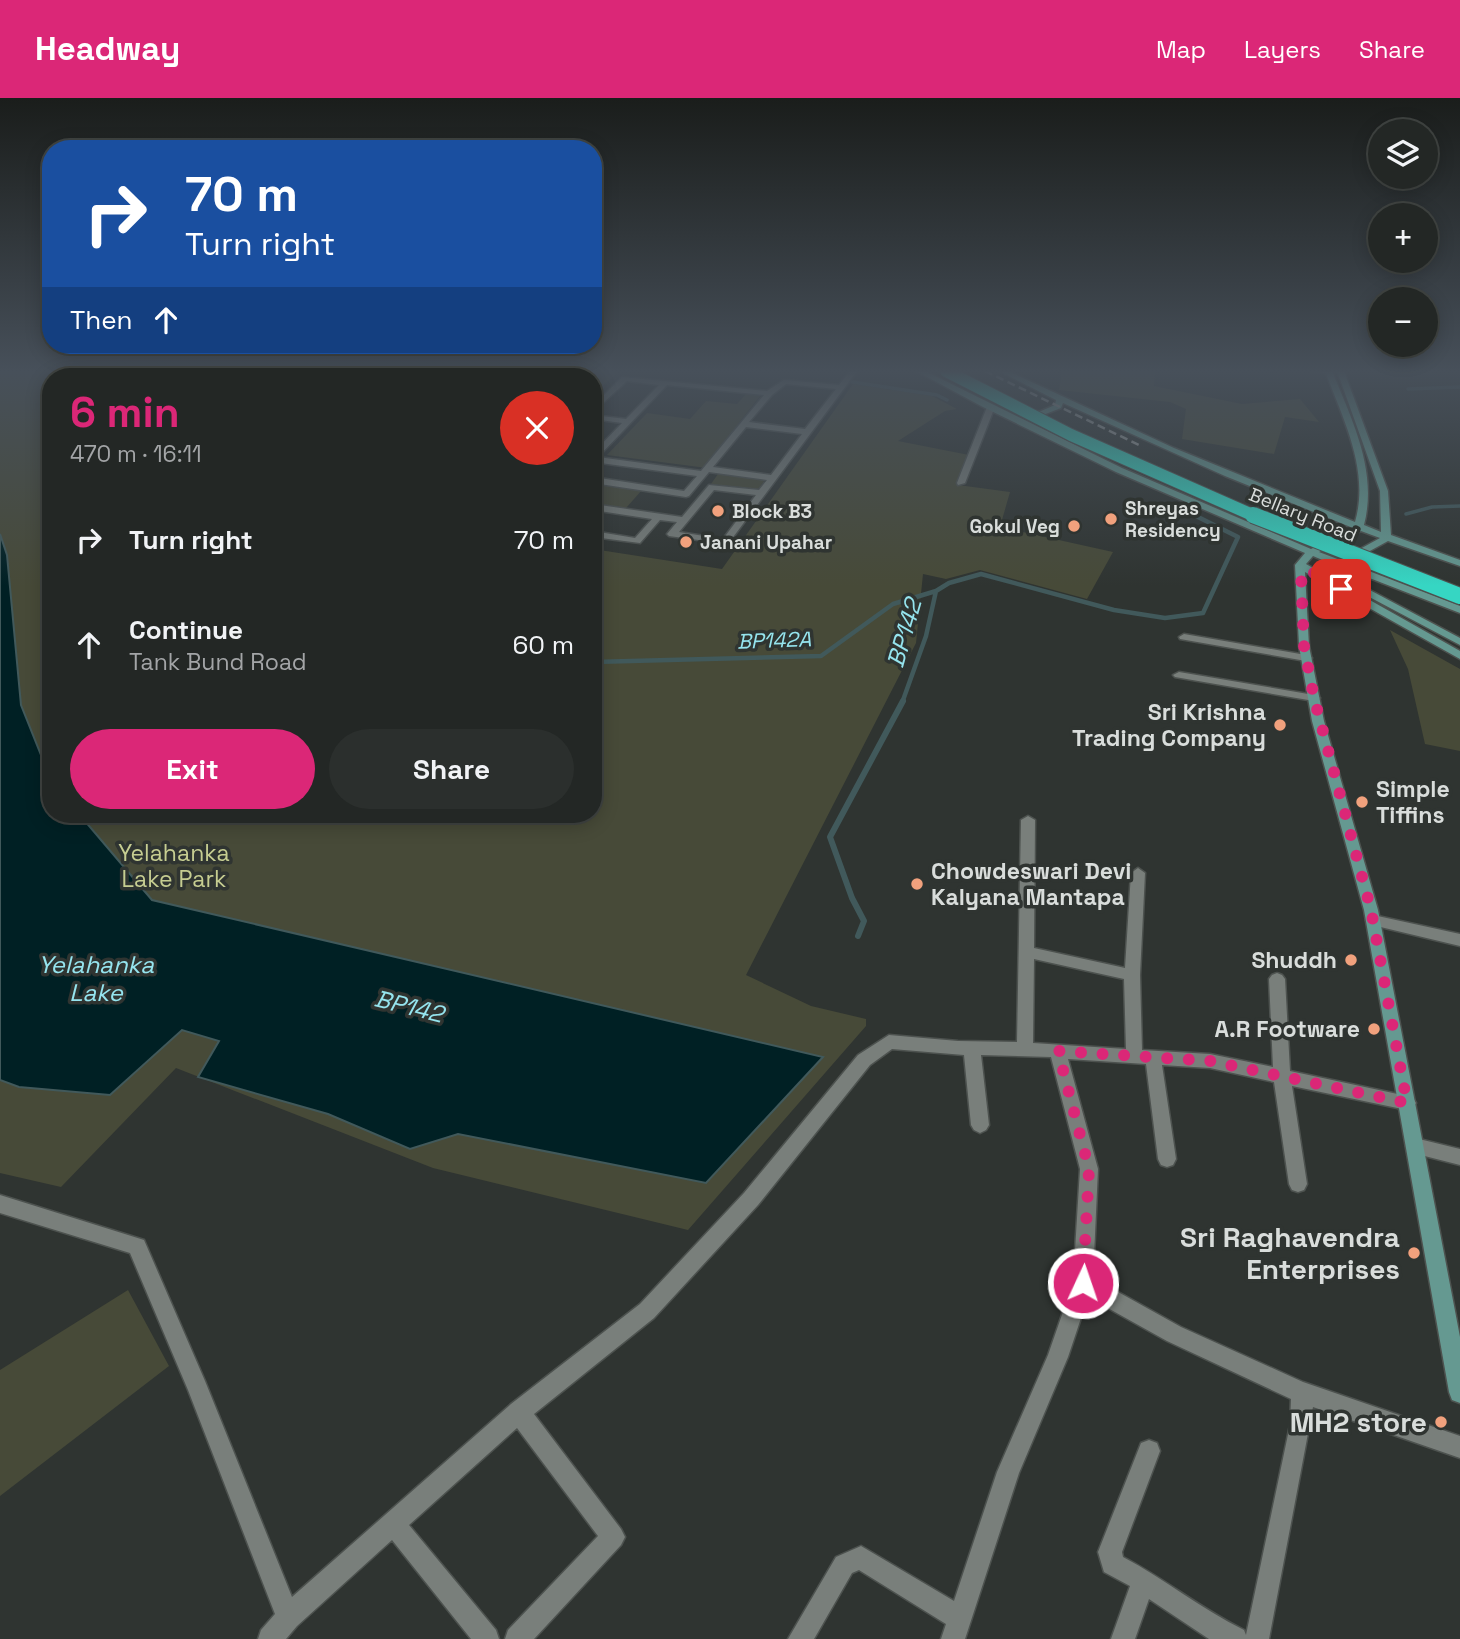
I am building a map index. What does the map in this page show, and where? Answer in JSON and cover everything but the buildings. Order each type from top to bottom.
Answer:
[{"type":"highway","name":"Bellary Road","points":[[1089,443],[1173,483],[1328,547],[1460,596]]},
{"type":"highway","name":"Bellary Road","points":[[1111,443],[1315,530],[1460,584]]},
{"type":"main road","points":[[1058,443],[1262,534],[1460,656]]},
{"type":"main road","points":[[1156,443],[1358,529],[1460,563]]},
{"type":"main road","points":[[1354,443],[1366,490],[1365,512],[1358,529],[1310,566],[1306,658],[1314,698],[1373,920],[1460,1392]]},
{"type":"main road","points":[[1367,443],[1384,491],[1386,538]]},
{"type":"main road","points":[[1366,490],[1384,491]]},
{"type":"main road","points":[[1310,566],[1338,564],[1386,538]]},
{"type":"main road","points":[[1310,566],[1338,564],[1460,610]]},
{"type":"main road","points":[[1310,566],[1460,642]]},
{"type":"street","points":[[602,482],[686,494],[729,443]]},
{"type":"street","points":[[762,493],[712,487],[672,534],[725,542],[762,493],[798,443]]},
{"type":"street","points":[[961,483],[979,443]]},
{"type":"street","points":[[602,459],[773,478]]},
{"type":"street","points":[[602,466],[608,460]]},
{"type":"street","points":[[602,509],[683,520]]},
{"type":"street","points":[[602,535],[636,541],[658,517]]},
{"type":"street","points":[[1184,637],[1306,658]]},
{"type":"street","points":[[1179,674],[1314,698]]},
{"type":"street","points":[[1025,1049],[1028,820]]},
{"type":"street","points":[[1138,873],[1132,975],[1143,1057],[1167,1159]]},
{"type":"street","points":[[1373,920],[1460,940]]},
{"type":"street","points":[[1026,952],[1132,975]]},
{"type":"street","points":[[1277,979],[1282,1076],[1298,1184]]},
{"type":"street","points":[[270,1639],[288,1617],[519,1412],[648,1311],[751,1199],[864,1060],[889,1042],[1210,1061],[1407,1103]]},
{"type":"street","points":[[972,1048],[980,1125]]},
{"type":"street","points":[[800,1639],[844,1565],[861,1558],[956,1629],[1008,1472],[1058,1357],[1083,1283],[1089,1169],[1058,1051]]},
{"type":"street","points":[[1415,1146],[1460,1157]]},
{"type":"street","points":[[0,1204],[137,1246],[198,1388],[288,1617]]},
{"type":"street","points":[[1083,1283],[1174,1334],[1300,1392],[1460,1447]]},
{"type":"street","points":[[1257,1639],[1301,1425],[1303,1405],[1300,1392]]},
{"type":"street","points":[[517,1639],[613,1536],[519,1412]]},
{"type":"street","points":[[1149,1451],[1110,1552],[1112,1564],[1144,1581],[1207,1625],[1235,1639]]},
{"type":"street","points":[[394,1524],[487,1639]]},
{"type":"street","points":[[1123,1639],[1144,1581]]},
{"type":"green space","points":[[0,443],[42,443],[42,758],[21,705],[7,555],[0,534]]},
{"type":"green space","points":[[619,443],[727,443],[707,468],[607,455]]},
{"type":"green space","name":"Yelahanka Lake Park","points":[[811,443],[908,443],[969,455],[958,485],[1010,492],[1000,527],[1113,552],[1087,599],[980,570],[946,579],[923,574],[916,643],[746,975],[811,1006],[866,1019],[866,1026],[688,1230],[433,1168],[199,1077],[328,1114],[410,1149],[458,1134],[706,1183],[822,1057],[152,900],[87,823],[602,823],[602,550],[722,569]]},
{"type":"green space","points":[[1206,443],[1277,443],[1274,454]]},
{"type":"green space","points":[[718,474],[765,480],[758,489],[711,484]]},
{"type":"green space","points":[[602,484],[642,490],[626,508],[602,504]]},
{"type":"green space","points":[[1390,630],[1460,669],[1460,751],[1425,744],[1408,669]]},
{"type":"green space","points":[[181,1030],[219,1041],[199,1077],[176,1068],[61,1187],[0,1173],[0,1080],[19,1087],[110,1095]]},
{"type":"green space","points":[[128,1290],[169,1366],[0,1496],[0,1370]]},
{"type":"water","name":"Yelahanka Lake","points":[[0,534],[7,555],[21,705],[42,758],[42,823],[87,823],[152,900],[823,1057],[706,1183],[458,1134],[410,1149],[328,1114],[198,1077],[219,1041],[182,1030],[110,1095],[19,1087],[0,1080]]},
{"type":"waterway","name":"BP142","points":[[1406,514],[1432,507],[1460,506]]},
{"type":"waterway","name":"BP142","points":[[936,591],[949,583],[981,574],[1114,610],[1165,618],[1203,613],[1238,537],[1178,507],[1166,508]]},
{"type":"waterway","name":"BP142A","points":[[602,662],[821,656],[893,604],[936,591]]},
{"type":"waterway","name":"BP142","points":[[902,703],[926,636],[936,591]]},
{"type":"waterway","name":"BP142","points":[[858,936],[864,921],[852,898],[830,837],[902,703]]},
{"type":"railway","points":[[1135,443],[1141,446]]},
{"type":"place","name":"Block B3","points":[[718,511]]},
{"type":"place","name":"Shreyas Residency","points":[[1111,519]]},
{"type":"place","name":"Gokul Veg","points":[[1074,526]]},
{"type":"place","name":"Janani Upahar","points":[[686,542]]},
{"type":"place","name":"Sri Krishna Trading Company","points":[[1280,725]]},
{"type":"place","name":"Simple Tiffins","points":[[1362,802]]},
{"type":"place","name":"Chowdeswari Devi Kalyana Mantapa","points":[[917,884]]},
{"type":"place","name":"Shuddh","points":[[1351,960]]},
{"type":"place","name":"A.R Footware","points":[[1374,1029]]},
{"type":"place","name":"Sri Raghavendra Enterprises","points":[[1414,1253]]},
{"type":"place","name":"MH2 store","points":[[1441,1422]]},
{"type":"route","points":[[1083,1283],[1089,1169],[1058,1051],[1210,1061],[1407,1103],[1371,910],[1318,721],[1304,646],[1301,573],[1316,573],[1341,589]]}]
